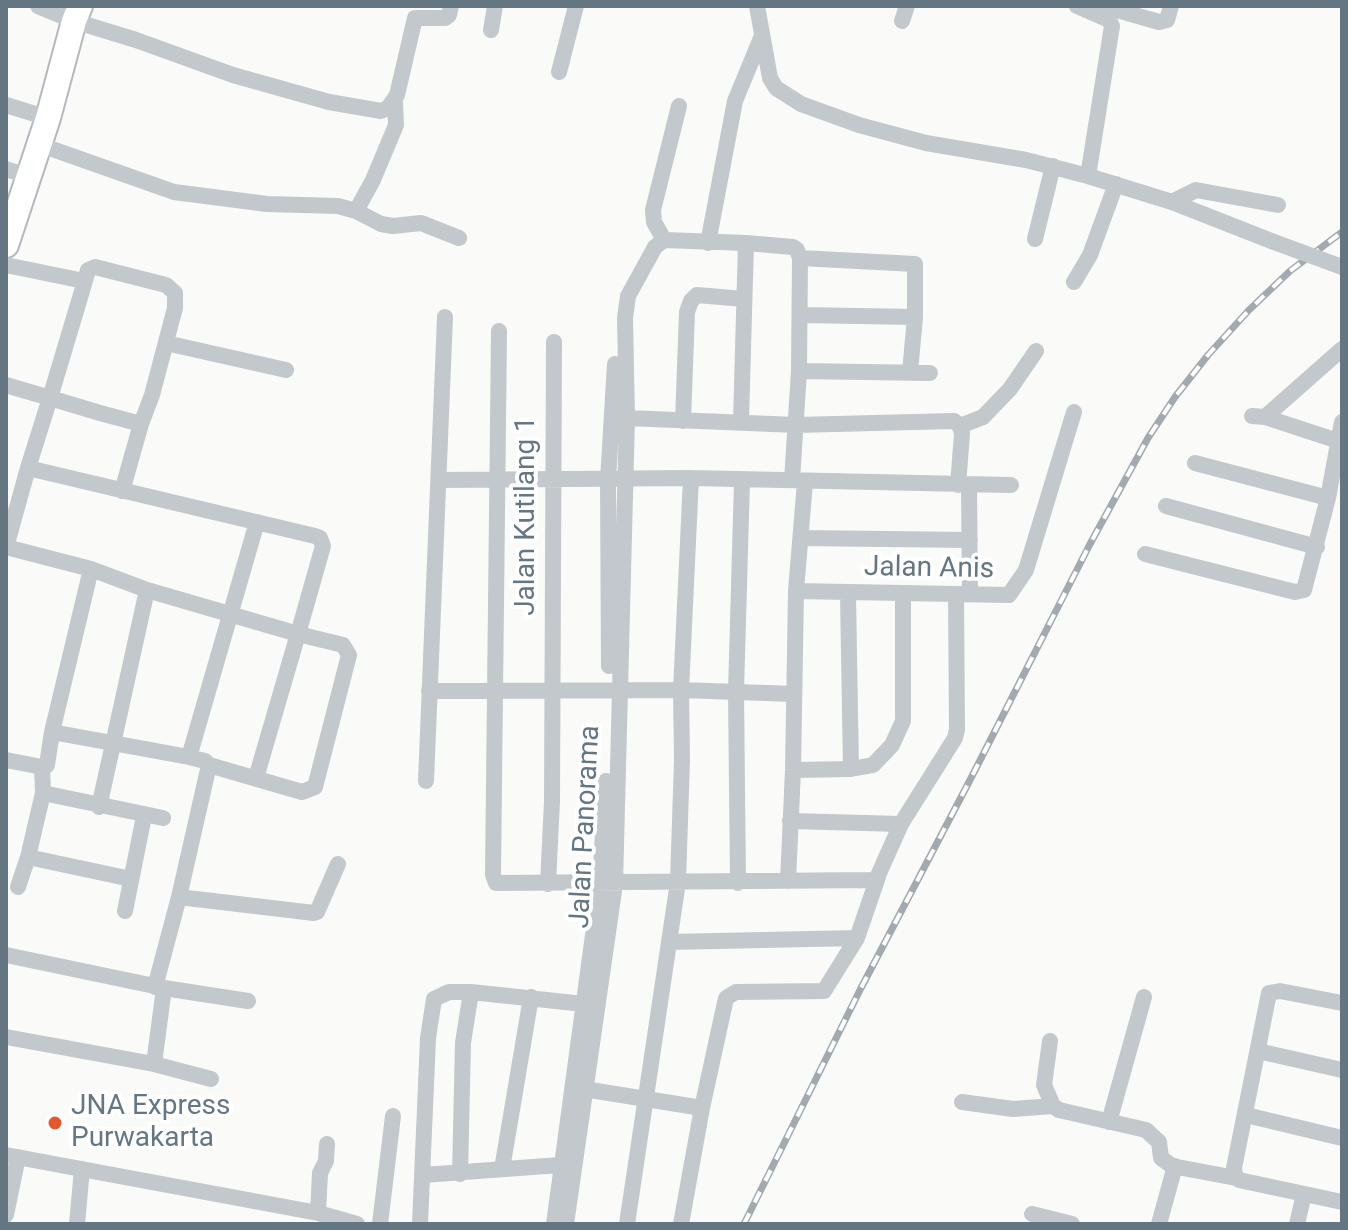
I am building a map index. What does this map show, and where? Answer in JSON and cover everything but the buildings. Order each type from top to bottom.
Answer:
[{"type":"highway","points":[[8,235],[17,172],[38,144],[48,118],[77,14]]},
{"type":"street","points":[[38,6],[77,14],[136,40],[233,75],[329,102],[381,111],[395,102]]},
{"type":"street","points":[[356,211],[396,125],[395,102],[414,20],[419,16],[445,18],[451,6]]},
{"type":"street","points":[[491,30],[495,6]]},
{"type":"street","points":[[559,72],[576,6]]},
{"type":"street","points":[[757,6],[770,78],[776,88],[801,104],[859,125],[926,143],[1053,166],[1116,184],[1172,202],[1342,267]]},
{"type":"street","points":[[1103,6],[1159,22],[1167,20],[1171,6]]},
{"type":"street","points":[[1080,7],[1109,20],[1112,26],[1088,176]]},
{"type":"street","points":[[708,243],[735,101],[761,38]]},
{"type":"street","points":[[6,105],[48,118]]},
{"type":"street","points":[[664,240],[654,222],[653,210],[679,106]]},
{"type":"street","points":[[38,144],[174,192],[267,204],[338,206],[381,224],[421,223],[459,238]]},
{"type":"street","points":[[1035,239],[1053,166]]},
{"type":"street","points":[[1074,282],[1090,255],[1116,184]]},
{"type":"street","points":[[1172,202],[1196,190],[1278,205]]},
{"type":"street","points":[[616,479],[627,418],[625,318],[628,296],[655,247],[664,240],[746,243],[793,247],[797,250],[800,258],[800,315],[796,425],[801,538],[796,591],[788,881]]},
{"type":"street","points":[[741,421],[746,243]]},
{"type":"street","points":[[800,258],[915,264],[915,317],[910,372]]},
{"type":"street","points":[[6,265],[84,281]]},
{"type":"street","points":[[52,732],[189,757],[302,792],[315,787],[349,655],[343,645],[229,615],[91,569],[6,547],[84,281],[88,270],[95,267],[171,288],[175,293],[175,308],[166,343],[122,491]]},
{"type":"street","points":[[683,421],[687,312],[691,301],[697,295],[744,299]]},
{"type":"street","points":[[800,315],[915,317]]},
{"type":"street","points":[[426,781],[445,317]]},
{"type":"street","points":[[499,331],[494,881],[499,884],[738,883],[873,881],[878,877]]},
{"type":"street","name":"Jalan Kutilang 1","points":[[548,884],[554,342]]},
{"type":"street","points":[[166,343],[286,370]]},
{"type":"street","points":[[1338,441],[1258,417],[1342,349]]},
{"type":"street","points":[[960,426],[983,417],[1010,389],[1036,351]]},
{"type":"street","points":[[615,364],[616,479]]},
{"type":"street","points":[[799,371],[930,373]]},
{"type":"street","points":[[6,385],[141,424]]},
{"type":"street","name":"Jalan Anis","points":[[796,591],[1009,595],[1022,580],[1074,412]]},
{"type":"street","points":[[627,418],[796,425],[954,421],[960,426],[962,434],[970,540],[963,595],[957,730],[949,751],[901,824],[857,938],[824,991],[736,992],[726,998],[681,1224]]},
{"type":"street","points":[[1145,554],[1300,592],[1306,588],[1328,498],[1342,422]]},
{"type":"street","points":[[1195,463],[1328,498]]},
{"type":"street","points":[[28,468],[315,536],[322,541],[256,778]]},
{"type":"street","points":[[440,480],[691,478],[1011,485]]},
{"type":"street","points":[[627,1224],[678,882],[681,690],[691,478]]},
{"type":"street","name":"Jalan Panorama","points":[[566,1224],[608,884],[616,479]]},
{"type":"street","points":[[738,883],[736,692],[742,480]]},
{"type":"street","points":[[1166,506],[1317,547]]},
{"type":"street","points":[[189,757],[257,522]]},
{"type":"street","points":[[801,538],[970,540]]},
{"type":"street","points":[[6,760],[42,767],[49,762],[52,732],[91,569]]},
{"type":"street","points":[[99,807],[147,590]]},
{"type":"street","points":[[793,770],[851,769],[875,765],[892,745],[902,725],[903,593]]},
{"type":"street","points":[[848,594],[851,769]]},
{"type":"street","points":[[429,691],[681,690],[794,694]]},
{"type":"street","points":[[154,1064],[160,988],[209,765]]},
{"type":"street","points":[[18,887],[43,793],[42,767]]},
{"type":"street","points":[[43,793],[163,818]]},
{"type":"street","points":[[125,911],[144,816]]},
{"type":"street","points":[[790,821],[901,824]]},
{"type":"street","points":[[28,857],[131,879]]},
{"type":"street","points":[[179,897],[314,913],[338,864]]},
{"type":"street","points":[[554,1224],[584,1004],[608,884]]},
{"type":"street","points":[[669,942],[857,938]]},
{"type":"street","points":[[6,955],[160,988],[248,1001]]},
{"type":"street","points":[[1236,1178],[1234,1168],[1268,996],[1272,991],[1342,1003]]},
{"type":"street","points":[[420,1224],[428,1038],[434,999],[449,992],[471,992],[584,1004]]},
{"type":"street","points":[[460,1174],[463,1043],[471,992]]},
{"type":"street","points":[[502,1169],[531,997]]},
{"type":"street","points":[[1109,1122],[1144,997]]},
{"type":"street","points":[[6,1037],[154,1064],[211,1079]]},
{"type":"street","points":[[1050,1041],[1044,1085],[1053,1106],[1059,1110],[1146,1130],[1159,1142],[1161,1158],[1175,1166],[1342,1202]]},
{"type":"street","points":[[1258,1051],[1342,1070]]},
{"type":"street","points":[[584,1089],[702,1108]]},
{"type":"street","points":[[962,1102],[1013,1109],[1053,1106]]},
{"type":"street","points":[[1246,1115],[1342,1138]]},
{"type":"street","points":[[380,1224],[393,1116]]},
{"type":"street","points":[[318,1213],[320,1173],[326,1161],[327,1144]]},
{"type":"street","points":[[6,1215],[12,1156],[318,1213],[357,1224]]},
{"type":"street","points":[[423,1175],[560,1165]]},
{"type":"street","points":[[1159,1224],[1175,1166]]},
{"type":"street","points":[[77,1224],[82,1169]]},
{"type":"street","points":[[1297,1224],[1304,1194]]},
{"type":"street","points":[[1032,1214],[1061,1223]]},
{"type":"railway","points":[[744,1224],[861,988],[1148,438],[1208,355],[1249,310],[1290,271],[1342,232]]},
{"type":"place","name":"JNA Express Purwakarta","points":[[55,1123]]}]
